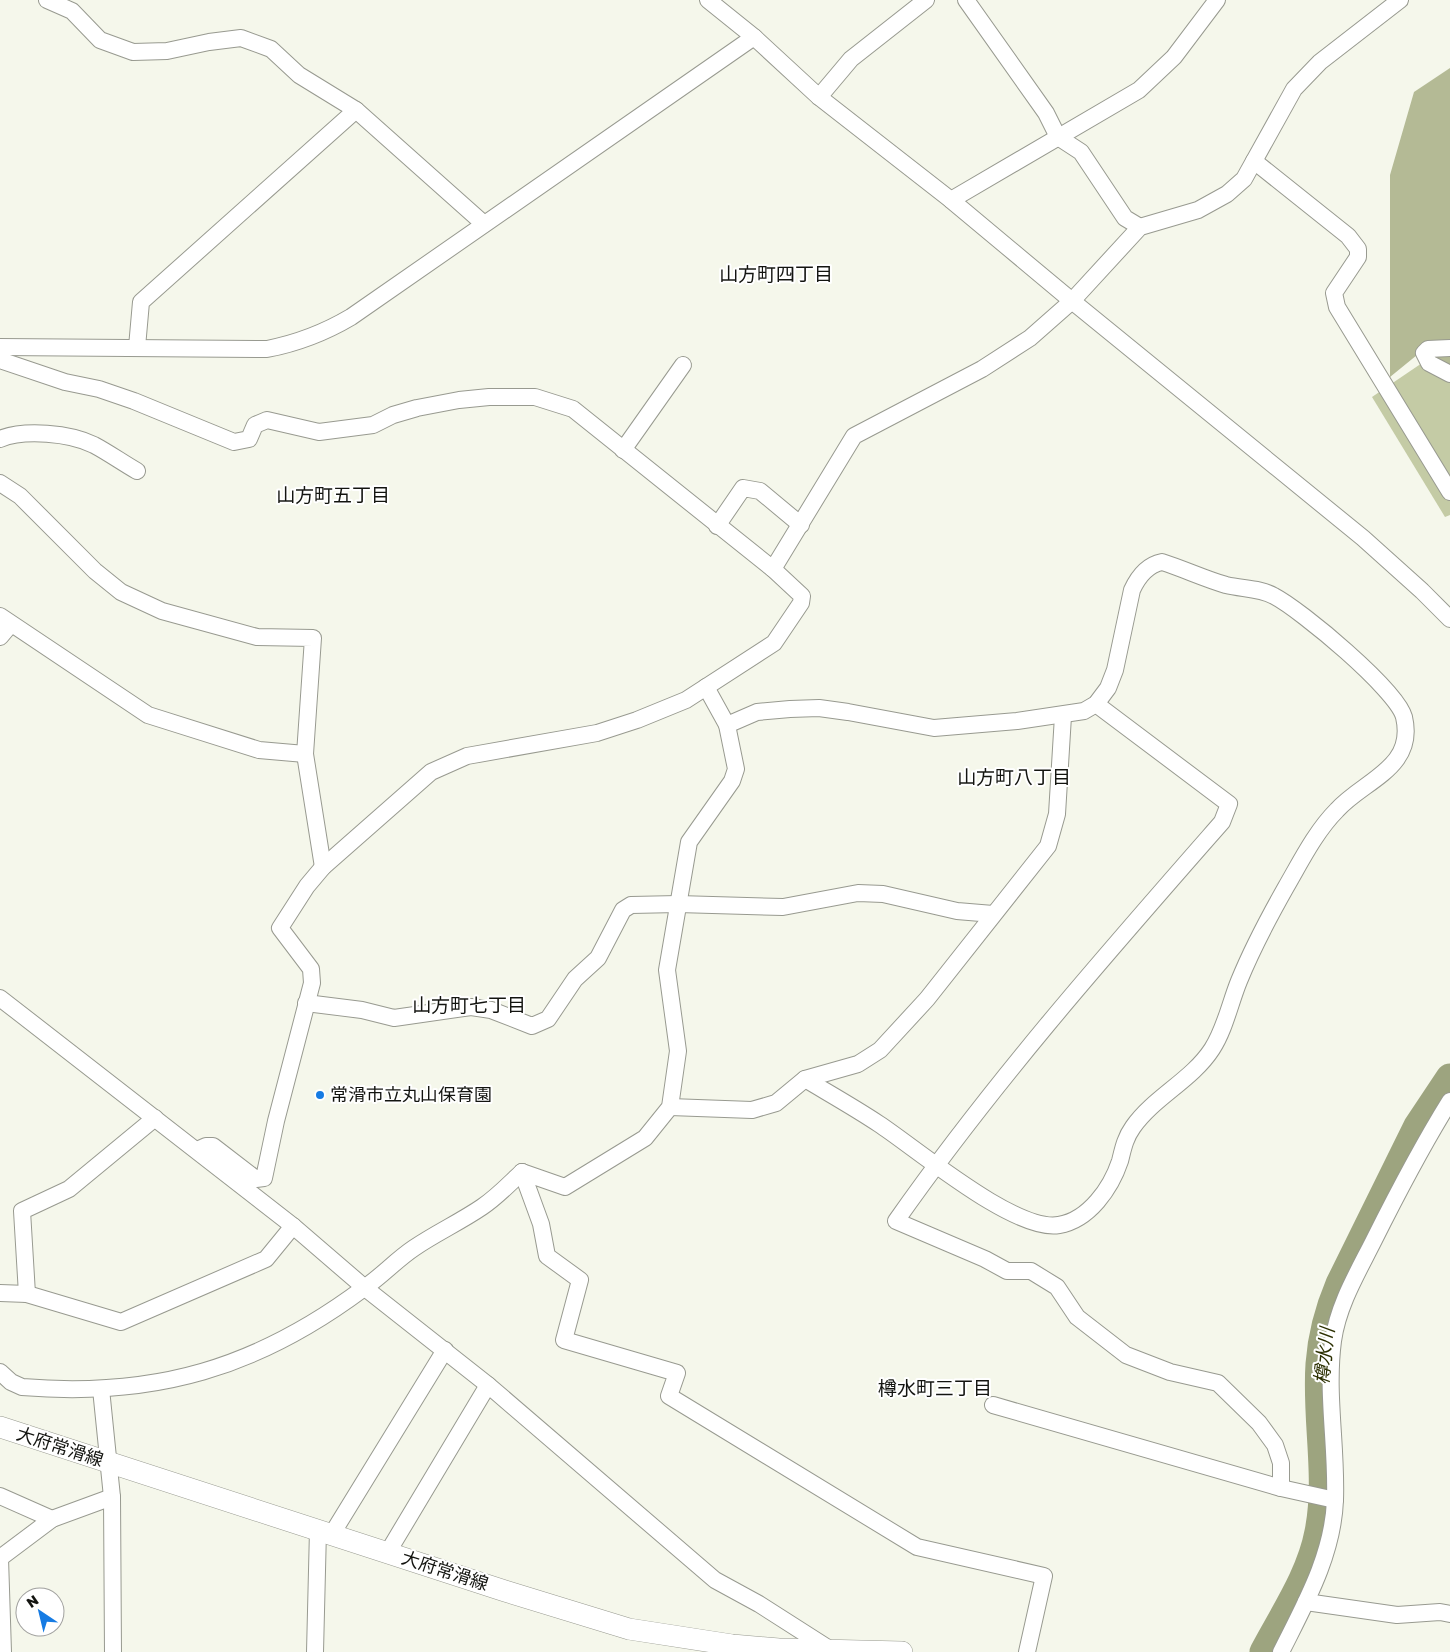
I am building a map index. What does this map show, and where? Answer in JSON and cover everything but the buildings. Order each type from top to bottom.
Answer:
[{"type":"main road","name":"大府常滑線","points":[[0,1427],[629,1629],[729,1649],[902,1652]]},
{"type":"street","points":[[46,0],[72,11],[100,40],[133,52],[167,51],[209,42],[241,38],[271,49],[299,75],[356,110],[484,224]]},
{"type":"street","points":[[708,0],[754,36],[819,97],[951,200],[1362,538],[1422,591],[1450,619]]},
{"type":"street","points":[[819,97],[851,60],[926,0]]},
{"type":"street","points":[[966,0],[1046,113],[1058,137],[1081,152],[1125,218],[1140,227]]},
{"type":"street","points":[[951,200],[1139,90],[1174,57],[1217,0]]},
{"type":"street","points":[[773,569],[854,436],[982,369],[1030,338],[1072,301],[1140,227],[1198,210],[1227,194],[1244,179],[1294,89],[1320,62],[1400,0]]},
{"type":"street","points":[[0,346],[267,349],[305,339],[351,317],[754,36]]},
{"type":"street","points":[[137,348],[141,302],[356,110]]},
{"type":"street","points":[[1254,161],[1348,236],[1358,249],[1358,257],[1334,293],[1334,299],[1450,492]]},
{"type":"street","points":[[1450,348],[1428,349],[1424,353],[1429,363],[1450,374]]},
{"type":"street","points":[[0,360],[65,382],[99,389],[134,400],[234,442],[249,439],[255,425],[267,420],[319,432],[373,425],[393,415],[459,400],[535,397],[573,409],[773,569],[802,596],[802,603],[774,643],[706,687],[666,709],[597,733],[456,759],[419,780],[323,867],[307,886],[280,928],[311,969],[312,984],[264,1178],[256,1179],[214,1146],[206,1146],[197,1150]]},
{"type":"street","points":[[623,450],[683,365]]},
{"type":"street","points":[[0,439],[13,433],[57,435],[92,444],[137,471]]},
{"type":"street","points":[[0,483],[20,496],[95,571],[121,592],[162,611],[257,637],[313,638],[305,754],[323,867]]},
{"type":"street","points":[[717,526],[743,488],[760,491],[801,525]]},
{"type":"street","points":[[727,725],[757,712],[790,708],[819,708],[848,712],[934,728],[1062,716],[1084,712],[1096,704],[1108,688],[1115,670],[1128,606],[1137,580],[1148,568],[1162,562],[1223,584],[1273,595],[1334,639],[1399,707],[1404,720],[1403,743],[1394,764],[1350,797],[1328,820],[1277,904],[1241,977],[1211,1051],[1136,1123],[1126,1138],[1112,1182],[1091,1207],[1075,1219],[1058,1226],[1046,1226],[1030,1223],[1012,1214],[936,1164],[880,1124],[805,1079]]},
{"type":"street","points":[[0,636],[6,620],[148,714],[260,750],[305,754]]},
{"type":"street","points":[[522,1172],[565,1188],[645,1138],[670,1107],[678,1051],[667,970],[689,842],[732,782],[736,769],[727,725],[706,687]]},
{"type":"street","points":[[1096,704],[1229,804],[1222,822],[1078,987],[936,1164],[896,1221],[985,1259],[1007,1271],[1031,1271],[1057,1287],[1077,1317],[1126,1354],[1170,1372],[1218,1383],[1259,1423],[1275,1445],[1281,1463],[1281,1488]]},
{"type":"street","points":[[670,1107],[752,1110],[776,1103],[805,1079],[838,1071],[873,1056],[927,999],[1048,846],[1057,814],[1062,716]]},
{"type":"street","points":[[306,1003],[362,1010],[394,1018],[471,1007],[491,1010],[532,1026],[548,1019],[575,979],[598,958],[623,910],[631,905],[678,904],[783,907],[858,893],[883,894],[957,911],[993,914]]},
{"type":"street","points":[[0,998],[293,1226],[365,1288],[488,1385],[715,1580],[844,1651]]},
{"type":"street","points":[[1281,1652],[1306,1602],[1329,1544],[1335,1500],[1331,1365],[1333,1340],[1340,1312],[1351,1285],[1421,1147],[1450,1101]]},
{"type":"street","points":[[26,1294],[22,1211],[69,1189],[155,1118]]},
{"type":"street","points":[[0,1372],[11,1382],[22,1387],[101,1389],[141,1386],[179,1379],[254,1355],[310,1325],[365,1288],[414,1248],[483,1206],[522,1172]]},
{"type":"street","points":[[522,1172],[541,1224],[547,1256],[580,1280],[564,1340],[677,1372],[669,1396],[917,1547],[1044,1576],[1027,1652]]},
{"type":"street","points":[[0,1293],[26,1294],[122,1322],[266,1259],[293,1226]]},
{"type":"street","points":[[315,1652],[325,1532],[445,1350]]},
{"type":"street","points":[[388,1552],[488,1385]]},
{"type":"street","points":[[101,1389],[112,1497],[112,1652]]},
{"type":"street","points":[[994,1405],[1281,1488],[1335,1500]]},
{"type":"street","points":[[0,1496],[52,1519]]},
{"type":"street","points":[[2,1652],[0,1558],[52,1519],[112,1497]]},
{"type":"street","points":[[1306,1602],[1397,1615],[1440,1612],[1450,1614]]},
{"type":"green space","points":[[1450,68],[1450,369],[1417,355],[1390,377],[1390,175],[1414,92]]},
{"type":"green space","points":[[1425,361],[1450,376],[1450,515],[1445,517],[1372,397]]},
{"type":"waterway","name":"樽水川","points":[[1264,1652],[1310,1564],[1319,1532],[1323,1490],[1320,1364],[1324,1333],[1333,1304],[1340,1284],[1418,1126],[1450,1078]]},
{"type":"place","name":"常滑市立丸山保育園","points":[[320,1095]]},
{"type":"district","name":"山方町四丁目","points":[[776,274]]},
{"type":"district","name":"山方町五丁目","points":[[333,495]]},
{"type":"district","name":"山方町八丁目","points":[[1014,777]]},
{"type":"district","name":"山方町七丁目","points":[[469,1005]]},
{"type":"district","name":"樽水町三丁目","points":[[935,1388]]}]
